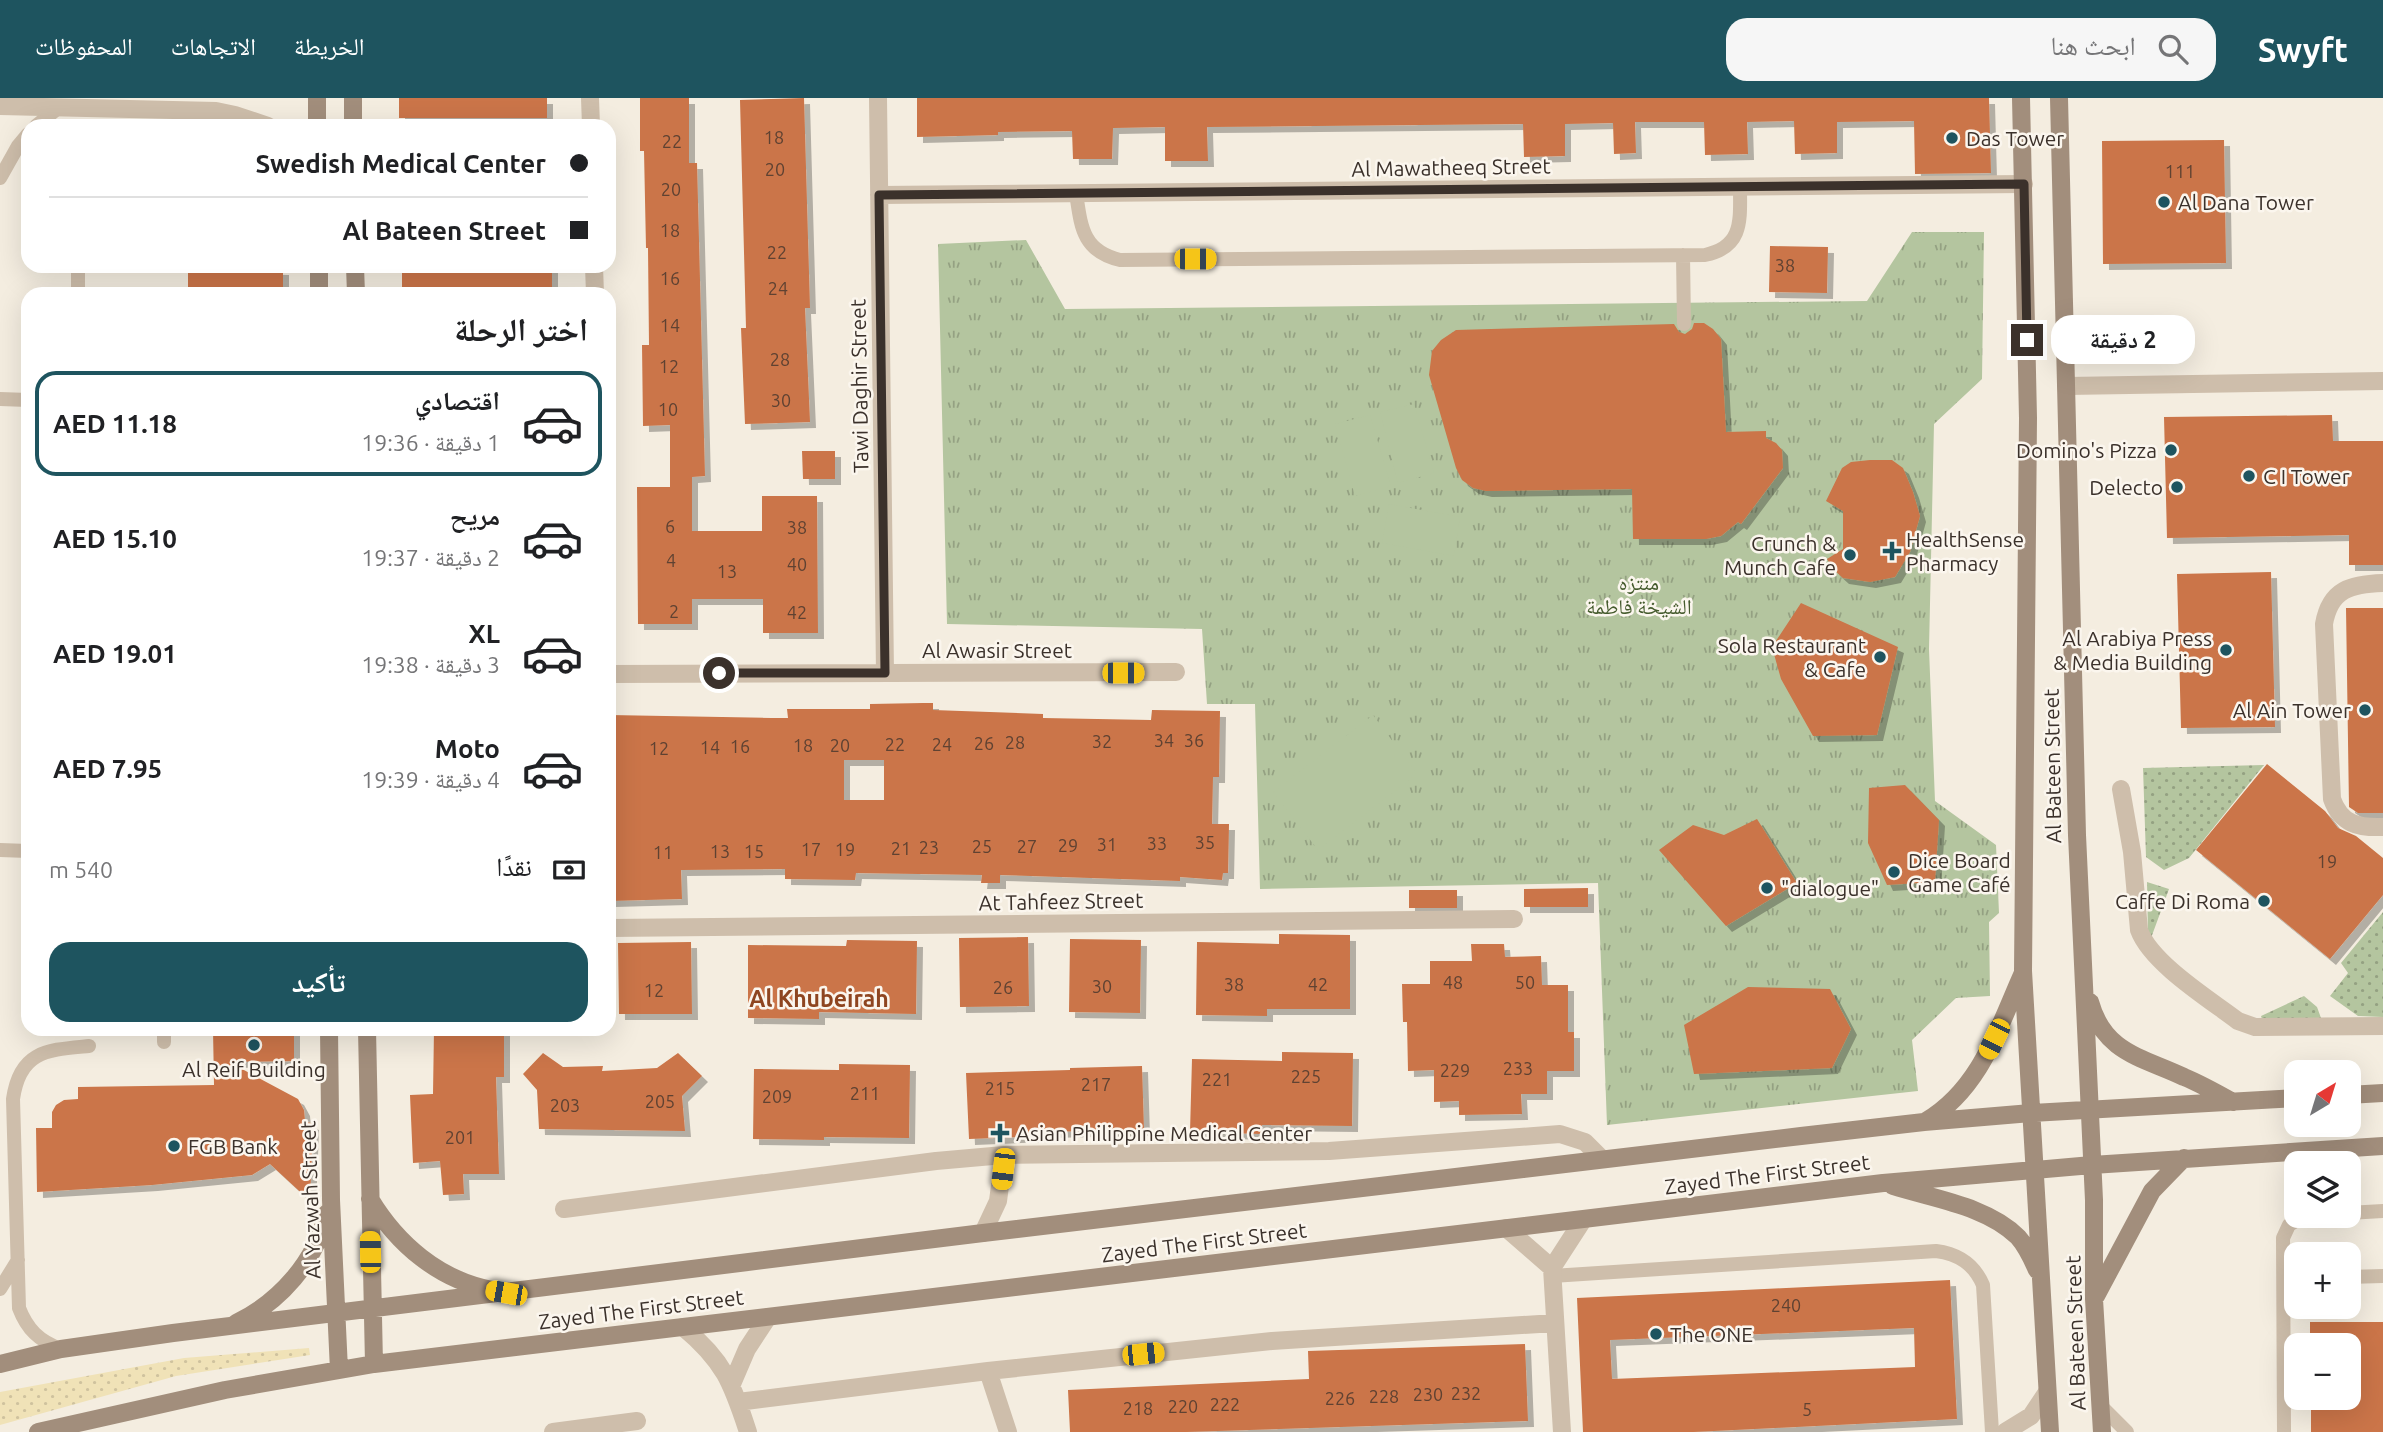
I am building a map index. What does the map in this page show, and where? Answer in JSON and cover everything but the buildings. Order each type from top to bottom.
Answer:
[{"type":"main road","points":[[317,98],[317,119]]},
{"type":"main road","points":[[353,98],[353,119]]},
{"type":"main road","name":"Al Bateen Street","points":[[2021,98],[2028,418],[2023,971],[2050,1432]]},
{"type":"main road","name":"Al Bateen Street","points":[[2059,98],[2082,971],[2092,1165],[2094,1299],[2102,1432]]},
{"type":"main road","points":[[1924,1122],[1957,1096],[1983,1063],[2023,971]]},
{"type":"main road","points":[[2082,971],[2094,1016],[2114,1044],[2233,1102]]},
{"type":"main road","name":"Al Yazwah Street","points":[[329,1036],[331,1200],[339,1370]]},
{"type":"main road","points":[[367,1036],[374,1364]]},
{"type":"main road","points":[[2361,1094],[2383,1093]]},
{"type":"main road","name":"Zayed The First Street","points":[[0,1364],[61,1349],[336,1313],[1602,1159],[1924,1122],[2089,1109],[2284,1099]]},
{"type":"main road","name":"Zayed The First Street","points":[[38,1432],[225,1390],[374,1364],[1883,1183],[2184,1158],[2383,1146]]},
{"type":"main road","points":[[2094,1299],[2152,1191],[2184,1158]]},
{"type":"main road","points":[[1883,1183],[1971,1210],[2003,1224],[2026,1247],[2041,1279]]},
{"type":"main road","points":[[369,1198],[396,1235],[428,1263],[465,1282],[506,1293]]},
{"type":"main road","points":[[223,1329],[255,1312],[296,1276],[318,1240],[331,1200]]},
{"type":"street","points":[[590,98],[591,119]]},
{"type":"street","name":"Tawi Daghir Street","points":[[878,98],[885,673]]},
{"type":"street","points":[[0,106],[58,108],[104,103],[216,111],[250,119]]},
{"type":"street","name":"Al Mawatheeq Street","points":[[879,195],[2024,184]]},
{"type":"street","points":[[2066,386],[2383,381]]},
{"type":"street","points":[[2383,583],[2360,584],[2339,594],[2326,612],[2324,624],[2332,799],[2342,817],[2350,823],[2360,827],[2383,827]]},
{"type":"street","name":"Al Awasir Street","points":[[616,674],[1176,673]]},
{"type":"street","points":[[2121,789],[2132,852],[2138,930],[2154,956],[2246,1025],[2383,1026]]},
{"type":"street","name":"At Tahfeez Street","points":[[616,928],[1514,919]]},
{"type":"street","points":[[564,1209],[1004,1155],[1329,1150],[1560,1134],[1585,1142],[1602,1159]]},
{"type":"street","points":[[983,1233],[998,1201],[1004,1155]]},
{"type":"street","points":[[1562,1432],[1552,1272],[1583,1220]]},
{"type":"street","points":[[1506,1228],[1552,1272]]},
{"type":"street","points":[[732,1384],[747,1349],[768,1317]]},
{"type":"street","points":[[738,1402],[988,1371],[1272,1341],[1555,1323]]},
{"type":"street","points":[[682,1327],[710,1353],[732,1384],[748,1432]]},
{"type":"street","points":[[988,1371],[1008,1432]]},
{"type":"street","points":[[2005,1432],[2031,1416],[2047,1392]]},
{"type":"street","points":[[553,1432],[637,1421]]},
{"type":"lane","points":[[45,119],[58,108]]},
{"type":"lane","points":[[0,178],[21,144]]},
{"type":"lane","points":[[1076,193],[1084,234],[1090,244],[1098,252],[1120,260],[1683,255],[1715,253],[1732,240],[1740,220],[1740,187]]},
{"type":"lane","points":[[1683,255],[1684,324]]},
{"type":"lane","points":[[0,398],[21,400]]},
{"type":"lane","points":[[0,850],[21,850]]},
{"type":"lane","points":[[61,1349],[38,1338],[23,1318],[18,1298],[15,1087],[26,1065],[46,1051],[89,1046]]},
{"type":"lane","points":[[2361,1212],[2383,1211]]},
{"type":"lane","points":[[2284,1250],[2287,1228]]},
{"type":"lane","points":[[1552,1272],[1936,1251],[1955,1255],[1972,1267],[1983,1285],[1992,1432]]},
{"type":"lane","points":[[0,1289],[19,1259]]},
{"type":"lane","points":[[2361,1277],[2383,1276]]},
{"type":"lane","points":[[2284,1316],[2284,1432]]},
{"type":"lane","points":[[2101,1406],[2127,1432]]},
{"type":"green space","name":"منتزه الشيخة فاطمة","points":[[1912,232],[1984,232],[1982,379],[1934,424],[1929,649],[1935,801],[1996,845],[1999,913],[1989,922],[1990,996],[1956,998],[1912,1040],[1918,1091],[1607,1125],[1598,883],[1260,889],[1255,704],[1207,704],[1202,629],[947,624],[938,244],[1026,240],[1065,309],[1867,301]]},
{"type":"green space","points":[[1414,404],[1434,473],[1398,483],[1380,412]]},
{"type":"green space","points":[[1370,415],[1391,486],[1355,496],[1335,424]]},
{"type":"green space","points":[[1389,504],[1460,517],[1454,556],[1382,543]]},
{"type":"green space","points":[[1373,715],[1417,774],[1318,850],[1273,792]]},
{"type":"green space","points":[[2264,765],[2189,858],[2164,870],[2146,857],[2143,768]]},
{"type":"green space","points":[[2147,882],[2169,889],[2151,938],[2148,936]]},
{"type":"green space","points":[[2383,912],[2383,1017],[2358,1016],[2330,996],[2348,973],[2341,963]]},
{"type":"green space","points":[[2304,996],[2317,1007],[2321,1018],[2263,1022],[2261,1016]]},
{"type":"sand","points":[[309,1348],[310,1355],[176,1376],[0,1425],[0,1392],[184,1358]]},
{"type":"place","name":"Das Tower","points":[[1952,138]]},
{"type":"place","name":"Al Dana Tower","points":[[2164,202]]},
{"type":"place","name":"Domino's Pizza","points":[[2171,450]]},
{"type":"place","name":"C I Tower","points":[[2249,476]]},
{"type":"place","name":"Delecto","points":[[2177,487]]},
{"type":"place","name":"HealthSense Pharmacy","points":[[1892,551]]},
{"type":"place","name":"Crunch & Munch Cafe","points":[[1850,555]]},
{"type":"place","name":"Al Arabiya Press & Media Building","points":[[2226,650]]},
{"type":"place","name":"Sola Restaurant & Cafe","points":[[1880,657]]},
{"type":"place","name":"Al Ain Tower","points":[[2365,710]]},
{"type":"place","name":"Dice Board Game Café","points":[[1894,872]]},
{"type":"place","name":"\"dialogue\"","points":[[1767,888]]},
{"type":"place","name":"Caffe Di Roma","points":[[2264,901]]},
{"type":"place","name":"Al Reif Building","points":[[254,1045]]},
{"type":"place","name":"Asian Philippine Medical Center","points":[[1000,1133]]},
{"type":"place","name":"FGB Bank","points":[[174,1146]]},
{"type":"place","name":"The ONE","points":[[1656,1334]]},
{"type":"district","name":"Al Khubeirah","points":[[819,998]]},
{"type":"route","points":[[719,673],[885,673],[879,195],[2024,184],[2027,340]]}]
